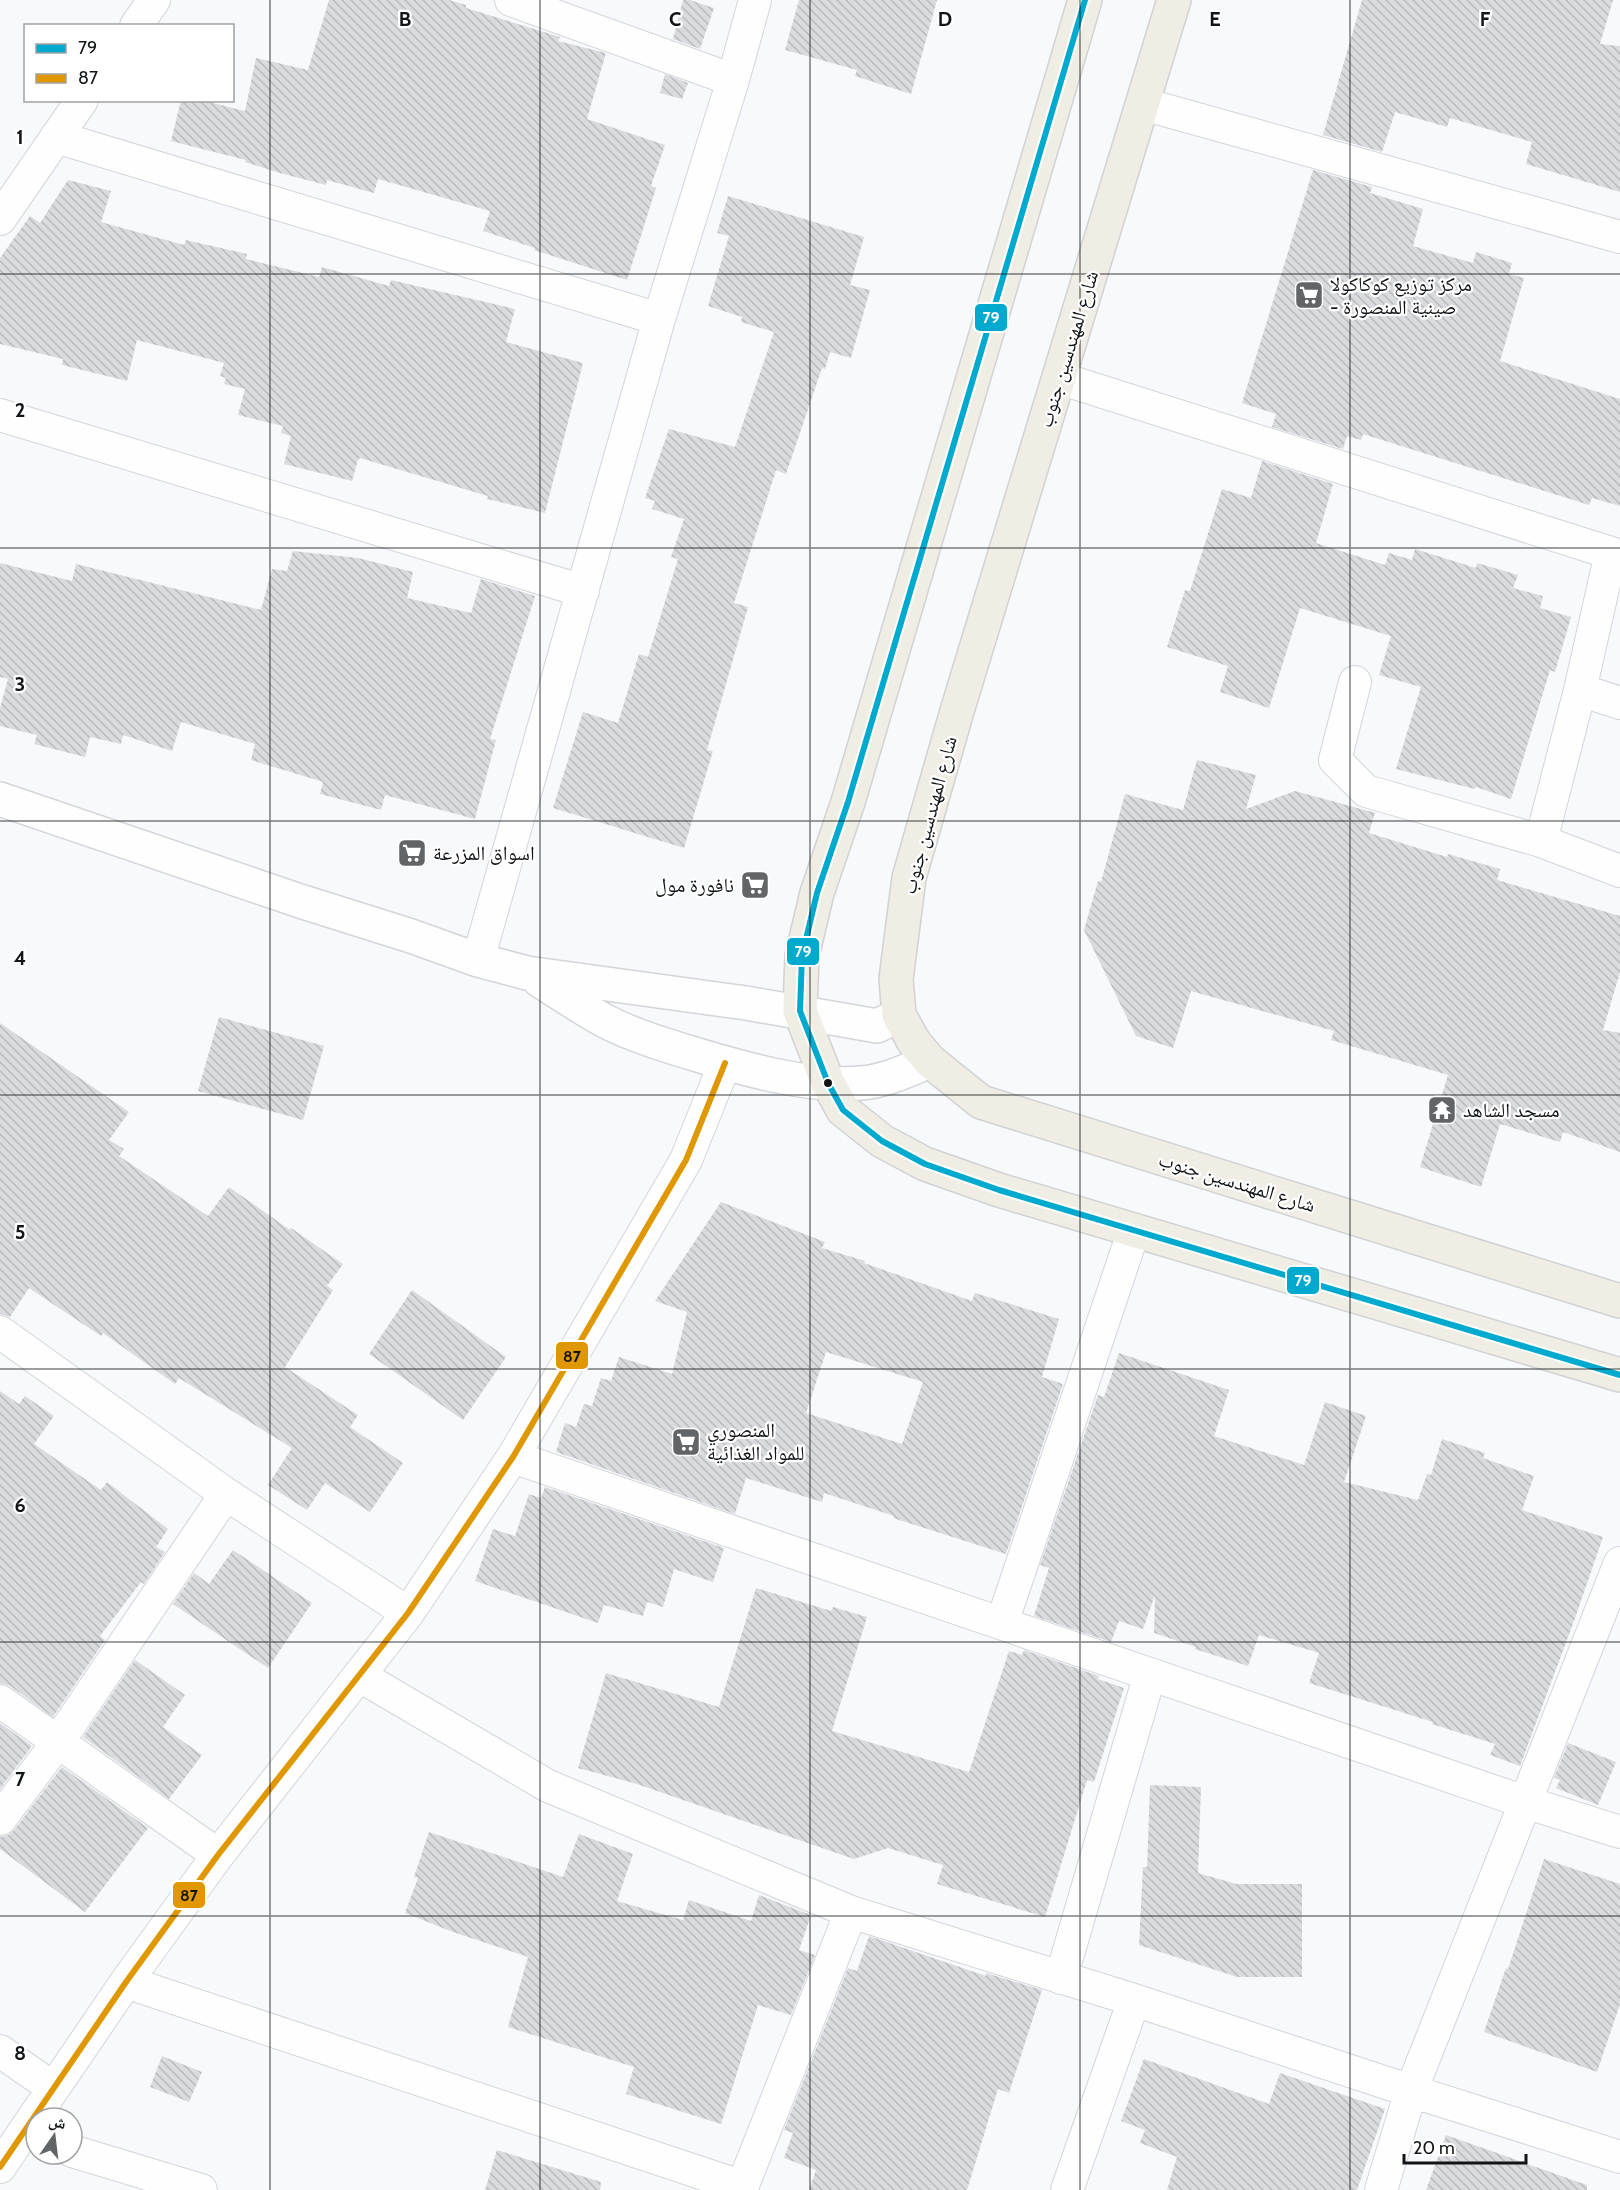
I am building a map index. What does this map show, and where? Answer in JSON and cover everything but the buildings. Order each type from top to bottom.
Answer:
[{"type":"highway","points":[[1085,0],[848,802],[817,893],[802,956],[800,1011],[828,1083],[843,1110],[882,1141],[925,1164],[999,1190],[1620,1375]]},
{"type":"highway","name":"شارع المهندسين جنوب","points":[[1174,0],[957,711],[909,878],[896,979],[899,1015],[914,1042],[930,1061],[981,1102],[1620,1301]]},
{"type":"street","points":[[137,24],[154,0]]},
{"type":"street","points":[[511,0],[733,80]]},
{"type":"street","points":[[478,960],[659,319],[733,80],[755,0]]},
{"type":"street","points":[[5,202],[81,102]]},
{"type":"street","points":[[1143,104],[1620,237]]},
{"type":"street","points":[[56,137],[659,319]]},
{"type":"street","points":[[1059,378],[1611,553],[1580,690],[1541,841]]},
{"type":"street","points":[[0,415],[583,591]]},
{"type":"street","points":[[1355,682],[1335,760],[1366,790],[1541,841],[1620,871]]},
{"type":"street","points":[[1580,690],[1620,703]]},
{"type":"street","points":[[0,799],[478,960],[527,973],[800,1011],[877,1026],[899,1015]]},
{"type":"street","points":[[527,973],[606,1022],[661,1043],[725,1063],[778,1075],[828,1083],[861,1083],[896,1076],[930,1061]]},
{"type":"street","points":[[44,2106],[53,2088],[126,1982],[218,1855],[408,1613],[513,1457],[686,1160],[725,1063]]},
{"type":"street","points":[[1002,1623],[1134,1230]]},
{"type":"street","points":[[0,1332],[226,1494],[408,1613]]},
{"type":"street","points":[[513,1457],[1525,1802],[1620,1832]]},
{"type":"street","points":[[0,1819],[58,1742],[226,1494]]},
{"type":"street","points":[[1381,2190],[1411,2091],[1620,1563]]},
{"type":"street","points":[[1061,1978],[1150,1674]]},
{"type":"street","points":[[360,1676],[548,1786],[851,1912],[1134,2000],[1620,2157]]},
{"type":"street","points":[[0,1701],[218,1855]]},
{"type":"street","points":[[126,1982],[742,2188],[851,1912]]},
{"type":"street","points":[[1067,2190],[1134,2000]]},
{"type":"street","points":[[0,2051],[53,2088]]},
{"type":"street","points":[[0,2167],[24,2143]]},
{"type":"street","points":[[84,2155],[201,2190]]},
{"type":"transit line","name":"79","points":[[1085,0],[848,802],[817,893],[802,956],[800,1011],[828,1083],[843,1110],[882,1141],[925,1164],[999,1190],[1620,1375]]},
{"type":"transit line","name":"87","points":[[0,2167],[126,1982],[218,1855],[408,1613],[513,1457],[686,1160],[725,1063]]},
{"type":"place","name":"مركز توزيع كوكاكولا - صينية المنصورة","points":[[1309,295]]},
{"type":"place","name":"اسواق المزرعة","points":[[412,853]]},
{"type":"place","name":"نافورة مول","points":[[755,885]]},
{"type":"place","name":"مسجد الشاهد","points":[[1442,1110]]},
{"type":"place","name":"المنصوري للمواد الغذائية","points":[[686,1442]]}]
